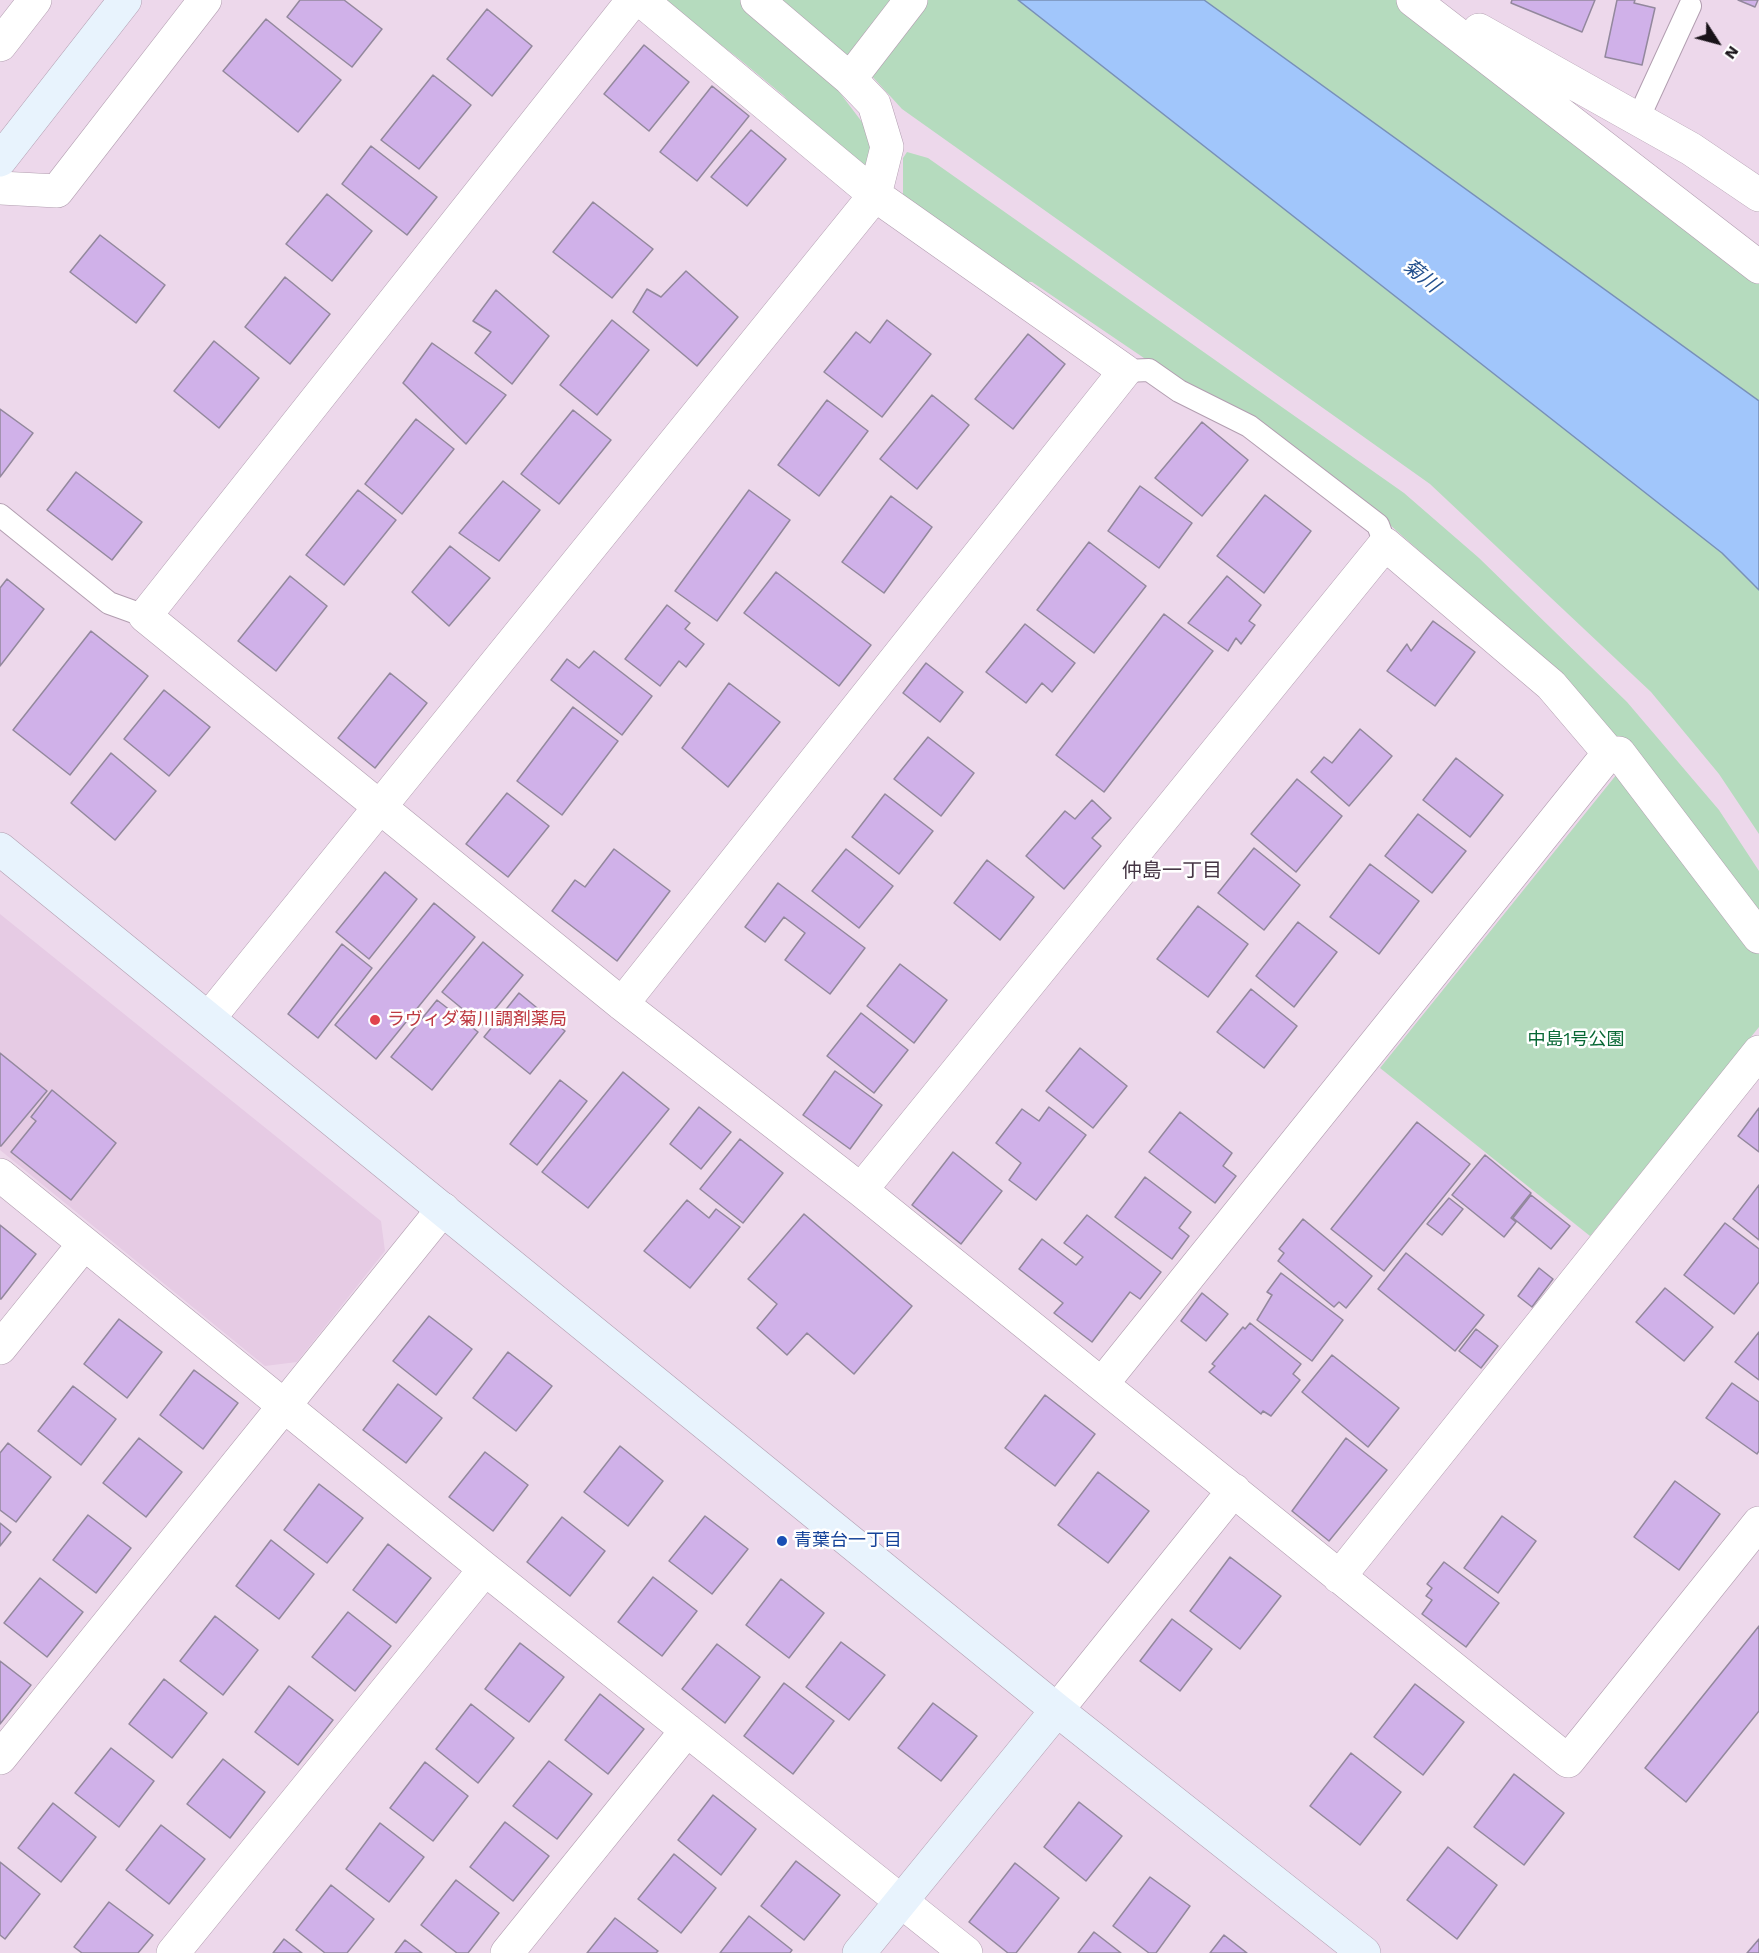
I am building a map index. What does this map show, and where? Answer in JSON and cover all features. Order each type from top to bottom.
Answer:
[{"type":"street","points":[[0,45],[34,0]]},
{"type":"street","points":[[0,160],[125,0]]},
{"type":"street","points":[[0,188],[57,191],[206,0]]},
{"type":"street","points":[[633,0],[145,616],[621,1004],[861,1190],[1568,1761],[1759,1523]]},
{"type":"street","points":[[621,1004],[1125,371],[875,195],[641,0]]},
{"type":"street","points":[[209,1018],[875,195],[887,147],[874,104],[854,73],[757,0]]},
{"type":"street","points":[[854,73],[911,0]]},
{"type":"street","points":[[1413,0],[1759,267]]},
{"type":"street","points":[[1425,0],[1691,149],[1759,195]]},
{"type":"street","points":[[861,1190],[1385,544],[1551,685],[1609,753],[1619,753],[1759,937]]},
{"type":"street","points":[[1102,1384],[1609,753]]},
{"type":"street","points":[[0,849],[1057,1710],[1364,1953]]},
{"type":"street","points":[[1339,1577],[1759,1052]]},
{"type":"street","points":[[0,1175],[485,1569],[902,1899],[966,1953]]},
{"type":"street","points":[[0,1758],[443,1209]]},
{"type":"street","points":[[0,1348],[84,1244]]},
{"type":"street","points":[[859,1953],[1234,1490]]},
{"type":"street","points":[[173,1953],[485,1569]]},
{"type":"street","points":[[507,1953],[687,1730]]},
{"type":"lane","points":[[1638,119],[1690,6]]},
{"type":"lane","points":[[1125,371],[1149,370],[1179,391],[1249,426],[1378,525],[1385,544]]},
{"type":"lane","points":[[0,515],[109,603],[145,616]]},
{"type":"shaded area","points":[[0,914],[381,1221],[385,1251],[297,1362],[265,1366],[0,1150]]},
{"type":"green space","points":[[663,0],[743,0],[831,81],[868,130],[873,141],[871,162],[865,166],[802,116],[784,96],[738,58]]},
{"type":"green space","points":[[773,0],[1410,0],[1759,268],[1759,834],[1719,774],[1651,692],[1430,484],[902,109],[870,74]]},
{"type":"green space","points":[[907,152],[928,158],[1404,493],[1479,558],[1627,702],[1719,810],[1759,871],[1759,931],[1544,661],[1390,525],[1032,282],[1014,281],[903,197],[903,158]]},
{"type":"green space","name":"中島1号公園","points":[[1621,769],[1759,952],[1759,1027],[1590,1236],[1380,1068]]},
{"type":"water","name":"菊川","points":[[1018,0],[1204,0],[1759,401],[1759,590],[1722,553]]},
{"type":"building","points":[[300,0],[344,0],[382,29],[352,67],[287,17]]},
{"type":"building","points":[[1512,0],[1595,0],[1582,32],[1511,3]]},
{"type":"building","points":[[1617,0],[1635,0],[1634,3],[1655,8],[1642,65],[1605,57]]},
{"type":"building","points":[[1738,0],[1758,0],[1755,7]]},
{"type":"building","points":[[487,9],[532,46],[492,96],[447,59]]},
{"type":"building","points":[[266,19],[341,80],[298,132],[223,71]]},
{"type":"building","points":[[644,45],[689,82],[649,131],[604,94]]},
{"type":"building","points":[[433,75],[471,105],[419,169],[381,140]]},
{"type":"building","points":[[712,86],[749,116],[697,181],[660,152]]},
{"type":"building","points":[[751,130],[786,159],[747,206],[711,177]]},
{"type":"building","points":[[371,146],[437,197],[407,235],[342,184]]},
{"type":"building","points":[[327,194],[372,231],[332,281],[286,244]]},
{"type":"building","points":[[593,202],[653,249],[612,298],[553,252]]},
{"type":"building","points":[[100,235],[165,285],[136,323],[70,272]]},
{"type":"building","points":[[686,271],[738,317],[697,366],[633,312],[647,289],[661,297]]},
{"type":"building","points":[[285,277],[330,314],[290,364],[245,327]]},
{"type":"building","points":[[496,290],[549,336],[512,384],[475,353],[491,332],[473,321]]},
{"type":"building","points":[[612,320],[649,350],[597,415],[560,385]]},
{"type":"building","points":[[887,320],[931,354],[882,417],[824,372],[856,332],[870,343]]},
{"type":"building","points":[[1028,334],[1065,364],[1013,429],[975,399]]},
{"type":"building","points":[[214,341],[259,378],[219,428],[174,391]]},
{"type":"building","points":[[432,343],[506,395],[466,444],[403,383]]},
{"type":"building","points":[[932,395],[969,425],[917,489],[880,459]]},
{"type":"building","points":[[827,400],[868,431],[819,496],[778,465]]},
{"type":"building","points":[[0,409],[33,433],[0,477]]},
{"type":"building","points":[[573,410],[611,440],[559,504],[521,474]]},
{"type":"building","points":[[416,419],[454,449],[402,514],[365,484]]},
{"type":"building","points":[[1202,422],[1248,460],[1202,516],[1155,478]]},
{"type":"building","points":[[76,472],[142,522],[112,560],[47,510]]},
{"type":"building","points":[[503,481],[540,510],[499,561],[459,533]]},
{"type":"building","points":[[1140,486],[1192,523],[1159,568],[1108,531]]},
{"type":"building","points":[[358,490],[396,520],[344,585],[306,555]]},
{"type":"building","points":[[749,490],[790,520],[717,621],[675,591]]},
{"type":"building","points":[[1265,495],[1311,531],[1264,593],[1217,556]]},
{"type":"building","points":[[891,496],[932,527],[884,593],[842,562]]},
{"type":"building","points":[[1089,542],[1146,586],[1094,653],[1037,610]]},
{"type":"building","points":[[450,546],[490,578],[449,626],[412,592]]},
{"type":"building","points":[[776,572],[871,645],[839,686],[744,613]]},
{"type":"building","points":[[290,576],[327,606],[276,671],[238,641]]},
{"type":"building","points":[[1227,576],[1261,605],[1249,621],[1255,625],[1241,644],[1236,638],[1228,651],[1188,623]]},
{"type":"building","points":[[7,579],[44,609],[0,666],[0,588]]},
{"type":"building","points":[[667,605],[690,623],[685,629],[704,644],[686,667],[679,661],[660,686],[625,659]]},
{"type":"building","points":[[1164,614],[1213,651],[1104,792],[1056,755]]},
{"type":"building","points":[[1433,621],[1475,652],[1435,706],[1387,671],[1407,644],[1411,651]]},
{"type":"building","points":[[1025,624],[1075,663],[1052,692],[1042,683],[1026,703],[986,672]]},
{"type":"building","points":[[91,631],[148,676],[70,775],[13,730]]},
{"type":"building","points":[[594,651],[652,696],[622,735],[551,680],[567,659],[579,668]]},
{"type":"building","points":[[926,663],[963,692],[940,722],[903,693]]},
{"type":"building","points":[[390,673],[427,703],[375,768],[338,738]]},
{"type":"building","points":[[729,683],[780,722],[728,787],[682,748]]},
{"type":"building","points":[[164,690],[210,727],[169,776],[124,739]]},
{"type":"building","points":[[573,707],[618,741],[562,815],[517,781]]},
{"type":"building","points":[[1360,729],[1392,756],[1349,806],[1311,772],[1324,757],[1332,763]]},
{"type":"building","points":[[928,737],[974,773],[941,816],[894,779]]},
{"type":"building","points":[[111,753],[156,791],[115,840],[71,803]]},
{"type":"building","points":[[1456,758],[1503,795],[1470,837],[1423,800]]},
{"type":"building","points":[[1297,779],[1342,816],[1296,872],[1251,834]]},
{"type":"building","points":[[507,793],[549,826],[508,877],[466,844]]},
{"type":"building","points":[[885,794],[933,831],[899,874],[852,837]]},
{"type":"building","points":[[1092,800],[1111,818],[1092,838],[1101,846],[1064,889],[1026,856],[1065,811],[1075,819]]},
{"type":"building","points":[[1418,814],[1466,851],[1432,893],[1385,856]]},
{"type":"building","points":[[1254,848],[1300,885],[1264,930],[1218,893]]},
{"type":"building","points":[[614,849],[670,891],[617,961],[552,911],[575,880],[585,887]]},
{"type":"building","points":[[846,849],[893,886],[859,928],[812,891]]},
{"type":"building","points":[[987,860],[1034,897],[1000,940],[954,903]]},
{"type":"building","points":[[1370,864],[1419,901],[1379,954],[1330,917]]},
{"type":"building","points":[[385,872],[417,899],[369,959],[336,932]]},
{"type":"building","points":[[778,883],[865,948],[830,994],[785,960],[805,933],[784,917],[765,942],[745,927]]},
{"type":"building","points":[[434,903],[475,937],[376,1059],[335,1025]]},
{"type":"building","points":[[1198,906],[1248,944],[1208,997],[1157,959]]},
{"type":"building","points":[[1298,922],[1337,952],[1294,1007],[1256,976]]},
{"type":"building","points":[[483,942],[523,975],[482,1025],[442,992]]},
{"type":"building","points":[[342,944],[372,968],[318,1038],[288,1014]]},
{"type":"building","points":[[900,964],[947,1000],[914,1043],[867,1006]]},
{"type":"building","points":[[1251,989],[1297,1026],[1264,1068],[1217,1032]]},
{"type":"building","points":[[519,993],[565,1031],[530,1074],[484,1037]]},
{"type":"building","points":[[437,1000],[478,1032],[432,1090],[391,1057]]},
{"type":"building","points":[[861,1013],[908,1050],[874,1093],[827,1056]]},
{"type":"building","points":[[1080,1048],[1127,1086],[1093,1128],[1046,1091]]},
{"type":"building","points":[[0,1053],[47,1091],[1,1146],[0,1146]]},
{"type":"building","points":[[835,1071],[882,1105],[850,1149],[803,1115]]},
{"type":"building","points":[[623,1072],[669,1109],[588,1208],[542,1172]]},
{"type":"building","points":[[560,1080],[587,1101],[537,1165],[510,1144]]},
{"type":"building","points":[[52,1090],[116,1143],[71,1200],[11,1152],[36,1121],[31,1117]]},
{"type":"building","points":[[699,1107],[731,1132],[701,1169],[670,1144]]},
{"type":"building","points":[[1049,1107],[1086,1135],[1036,1200],[1009,1180],[1021,1163],[996,1143],[1022,1109],[1039,1121]]},
{"type":"building","points":[[1759,1108],[1759,1152],[1738,1136]]},
{"type":"building","points":[[1180,1112],[1232,1153],[1223,1166],[1236,1176],[1215,1203],[1149,1152]]},
{"type":"building","points":[[1417,1122],[1470,1164],[1384,1271],[1331,1229]]},
{"type":"building","points":[[740,1139],[783,1173],[743,1223],[700,1189]]},
{"type":"building","points":[[953,1152],[1002,1191],[961,1244],[912,1205]]},
{"type":"building","points":[[1485,1155],[1531,1193],[1511,1218],[1516,1222],[1504,1237],[1452,1195]]},
{"type":"building","points":[[1145,1177],[1191,1212],[1179,1228],[1189,1236],[1172,1259],[1115,1217]]},
{"type":"building","points":[[1759,1185],[1759,1240],[1733,1219]]},
{"type":"building","points":[[1531,1195],[1570,1226],[1551,1249],[1513,1218]]},
{"type":"building","points":[[1449,1198],[1463,1209],[1442,1235],[1427,1224]]},
{"type":"building","points":[[687,1200],[709,1218],[716,1209],[740,1227],[690,1288],[644,1251]]},
{"type":"building","points":[[804,1214],[912,1306],[854,1374],[807,1333],[787,1355],[757,1328],[777,1304],[748,1279]]},
{"type":"building","points":[[1087,1215],[1161,1272],[1140,1299],[1130,1292],[1092,1342],[1054,1313],[1063,1303],[1019,1269],[1042,1239],[1076,1265],[1083,1257],[1064,1243]]},
{"type":"building","points":[[1303,1219],[1372,1276],[1346,1308],[1339,1302],[1334,1307],[1278,1261],[1284,1253],[1279,1249]]},
{"type":"building","points":[[1725,1223],[1759,1249],[1759,1282],[1734,1314],[1684,1275]]},
{"type":"building","points":[[0,1225],[36,1254],[1,1299],[0,1299]]},
{"type":"building","points":[[1406,1253],[1484,1315],[1455,1351],[1378,1289]]},
{"type":"building","points":[[1539,1268],[1553,1279],[1532,1307],[1518,1296]]},
{"type":"building","points":[[1281,1273],[1343,1320],[1312,1361],[1257,1320],[1272,1295],[1267,1292]]},
{"type":"building","points":[[1665,1288],[1713,1327],[1684,1361],[1636,1322]]},
{"type":"building","points":[[1202,1293],[1228,1314],[1206,1341],[1181,1321]]},
{"type":"building","points":[[429,1316],[472,1349],[436,1395],[393,1361]]},
{"type":"building","points":[[119,1319],[162,1352],[127,1398],[84,1364]]},
{"type":"building","points":[[1250,1323],[1301,1364],[1293,1374],[1300,1380],[1271,1416],[1263,1411],[1261,1414],[1209,1372],[1215,1366],[1212,1364],[1243,1327],[1245,1329]]},
{"type":"building","points":[[1476,1329],[1498,1346],[1481,1368],[1459,1351]]},
{"type":"building","points":[[1759,1332],[1759,1380],[1735,1362]]},
{"type":"building","points":[[508,1352],[552,1386],[516,1431],[473,1398]]},
{"type":"building","points":[[1332,1355],[1399,1408],[1368,1447],[1302,1392]]},
{"type":"building","points":[[194,1370],[238,1403],[203,1449],[160,1415]]},
{"type":"building","points":[[1732,1383],[1759,1402],[1759,1451],[1757,1454],[1706,1418]]},
{"type":"building","points":[[398,1384],[442,1418],[406,1463],[363,1430]]},
{"type":"building","points":[[73,1386],[116,1419],[81,1465],[38,1431]]},
{"type":"building","points":[[1045,1395],[1095,1434],[1055,1486],[1005,1448]]},
{"type":"building","points":[[139,1438],[182,1472],[146,1517],[103,1483]]},
{"type":"building","points":[[1346,1438],[1387,1470],[1329,1541],[1292,1511]]},
{"type":"building","points":[[8,1443],[51,1477],[16,1522],[0,1510],[0,1453]]},
{"type":"building","points":[[620,1446],[663,1481],[628,1526],[584,1492]]},
{"type":"building","points":[[485,1452],[528,1485],[493,1531],[449,1497]]},
{"type":"building","points":[[1098,1472],[1149,1511],[1108,1563],[1058,1525]]},
{"type":"building","points":[[1675,1481],[1720,1514],[1679,1570],[1634,1537]]},
{"type":"building","points":[[319,1484],[363,1518],[327,1563],[284,1530]]},
{"type":"building","points":[[88,1515],[131,1548],[96,1593],[53,1560]]},
{"type":"building","points":[[705,1516],[748,1549],[712,1594],[669,1561]]},
{"type":"building","points":[[1502,1516],[1536,1541],[1498,1593],[1464,1568]]},
{"type":"building","points":[[562,1517],[605,1551],[570,1596],[527,1562]]},
{"type":"building","points":[[0,1523],[11,1532],[0,1546]]},
{"type":"building","points":[[271,1540],[314,1574],[279,1619],[236,1586]]},
{"type":"building","points":[[388,1544],[431,1578],[396,1623],[353,1590]]},
{"type":"building","points":[[1230,1557],[1281,1596],[1240,1649],[1190,1611]]},
{"type":"building","points":[[1444,1562],[1499,1603],[1466,1647],[1422,1614],[1432,1600],[1426,1596],[1432,1588],[1427,1584]]},
{"type":"building","points":[[653,1577],[697,1611],[662,1656],[618,1622]]},
{"type":"building","points":[[40,1578],[83,1612],[47,1657],[4,1623]]},
{"type":"building","points":[[781,1579],[824,1613],[789,1658],[746,1625]]},
{"type":"building","points":[[348,1612],[391,1646],[355,1691],[312,1657]]},
{"type":"building","points":[[215,1616],[258,1650],[223,1695],[180,1661]]},
{"type":"building","points":[[1172,1619],[1212,1649],[1180,1691],[1140,1661]]},
{"type":"building","points":[[1759,1626],[1759,1711],[1686,1802],[1645,1768]]},
{"type":"building","points":[[841,1642],[885,1675],[849,1720],[806,1687]]},
{"type":"building","points":[[520,1643],[564,1677],[529,1722],[485,1689]]},
{"type":"building","points":[[717,1644],[760,1677],[725,1723],[682,1689]]},
{"type":"building","points":[[0,1661],[31,1685],[0,1724]]},
{"type":"building","points":[[164,1679],[207,1713],[172,1758],[129,1724]]},
{"type":"building","points":[[784,1683],[834,1721],[793,1774],[744,1736]]},
{"type":"building","points":[[1415,1684],[1464,1722],[1423,1775],[1374,1737]]},
{"type":"building","points":[[289,1686],[333,1720],[298,1765],[255,1732]]},
{"type":"building","points":[[600,1694],[644,1729],[608,1774],[565,1740]]},
{"type":"building","points":[[933,1703],[977,1736],[941,1781],[898,1748]]},
{"type":"building","points":[[471,1704],[514,1738],[478,1783],[436,1749]]},
{"type":"building","points":[[111,1748],[154,1781],[119,1827],[75,1793]]},
{"type":"building","points":[[1351,1753],[1401,1792],[1360,1845],[1310,1806]]},
{"type":"building","points":[[223,1759],[265,1792],[230,1838],[187,1804]]},
{"type":"building","points":[[549,1761],[592,1794],[557,1839],[513,1806]]},
{"type":"building","points":[[425,1762],[468,1796],[433,1841],[390,1808]]},
{"type":"building","points":[[1514,1774],[1564,1813],[1524,1865],[1474,1827]]},
{"type":"building","points":[[713,1795],[756,1829],[721,1875],[678,1840]]},
{"type":"building","points":[[1079,1802],[1122,1836],[1086,1881],[1044,1847]]},
{"type":"building","points":[[53,1803],[96,1837],[61,1882],[18,1848]]},
{"type":"building","points":[[505,1822],[549,1856],[513,1901],[470,1867]]},
{"type":"building","points":[[380,1823],[424,1857],[389,1902],[346,1869]]},
{"type":"building","points":[[161,1825],[205,1859],[169,1904],[126,1870]]},
{"type":"building","points":[[1448,1847],[1497,1885],[1457,1939],[1407,1900]]},
{"type":"building","points":[[674,1854],[716,1888],[681,1933],[638,1899]]},
{"type":"building","points":[[796,1861],[840,1895],[804,1940],[761,1906]]},
{"type":"building","points":[[0,1862],[40,1894],[5,1939],[0,1935]]},
{"type":"building","points":[[1015,1863],[1059,1898],[1016,1953],[1008,1953],[969,1922]]},
{"type":"building","points":[[1150,1877],[1190,1906],[1156,1953],[1149,1953],[1113,1926]]},
{"type":"building","points":[[456,1880],[499,1913],[468,1953],[457,1953],[421,1925]]},
{"type":"building","points":[[331,1885],[374,1919],[347,1953],[325,1953],[296,1930]]},
{"type":"building","points":[[109,1902],[153,1935],[138,1953],[82,1953],[74,1947]]},
{"type":"building","points":[[749,1916],[792,1950],[790,1953],[720,1953]]},
{"type":"building","points":[[615,1918],[658,1951],[656,1953],[587,1953]]},
{"type":"building","points":[[1094,1932],[1121,1953],[1078,1953]]},
{"type":"building","points":[[1224,1935],[1247,1953],[1210,1953]]},
{"type":"building","points":[[284,1939],[302,1953],[273,1953]]},
{"type":"building","points":[[1759,1939],[1759,1953],[1747,1953]]},
{"type":"building","points":[[405,1940],[422,1953],[395,1953]]},
{"type":"place","name":"ラヴィダ菊川調剤薬局","points":[[375,1020]]},
{"type":"place","name":"青葉台一丁目","points":[[782,1541]]},
{"type":"district","name":"仲島一丁目","points":[[1172,871]]}]
